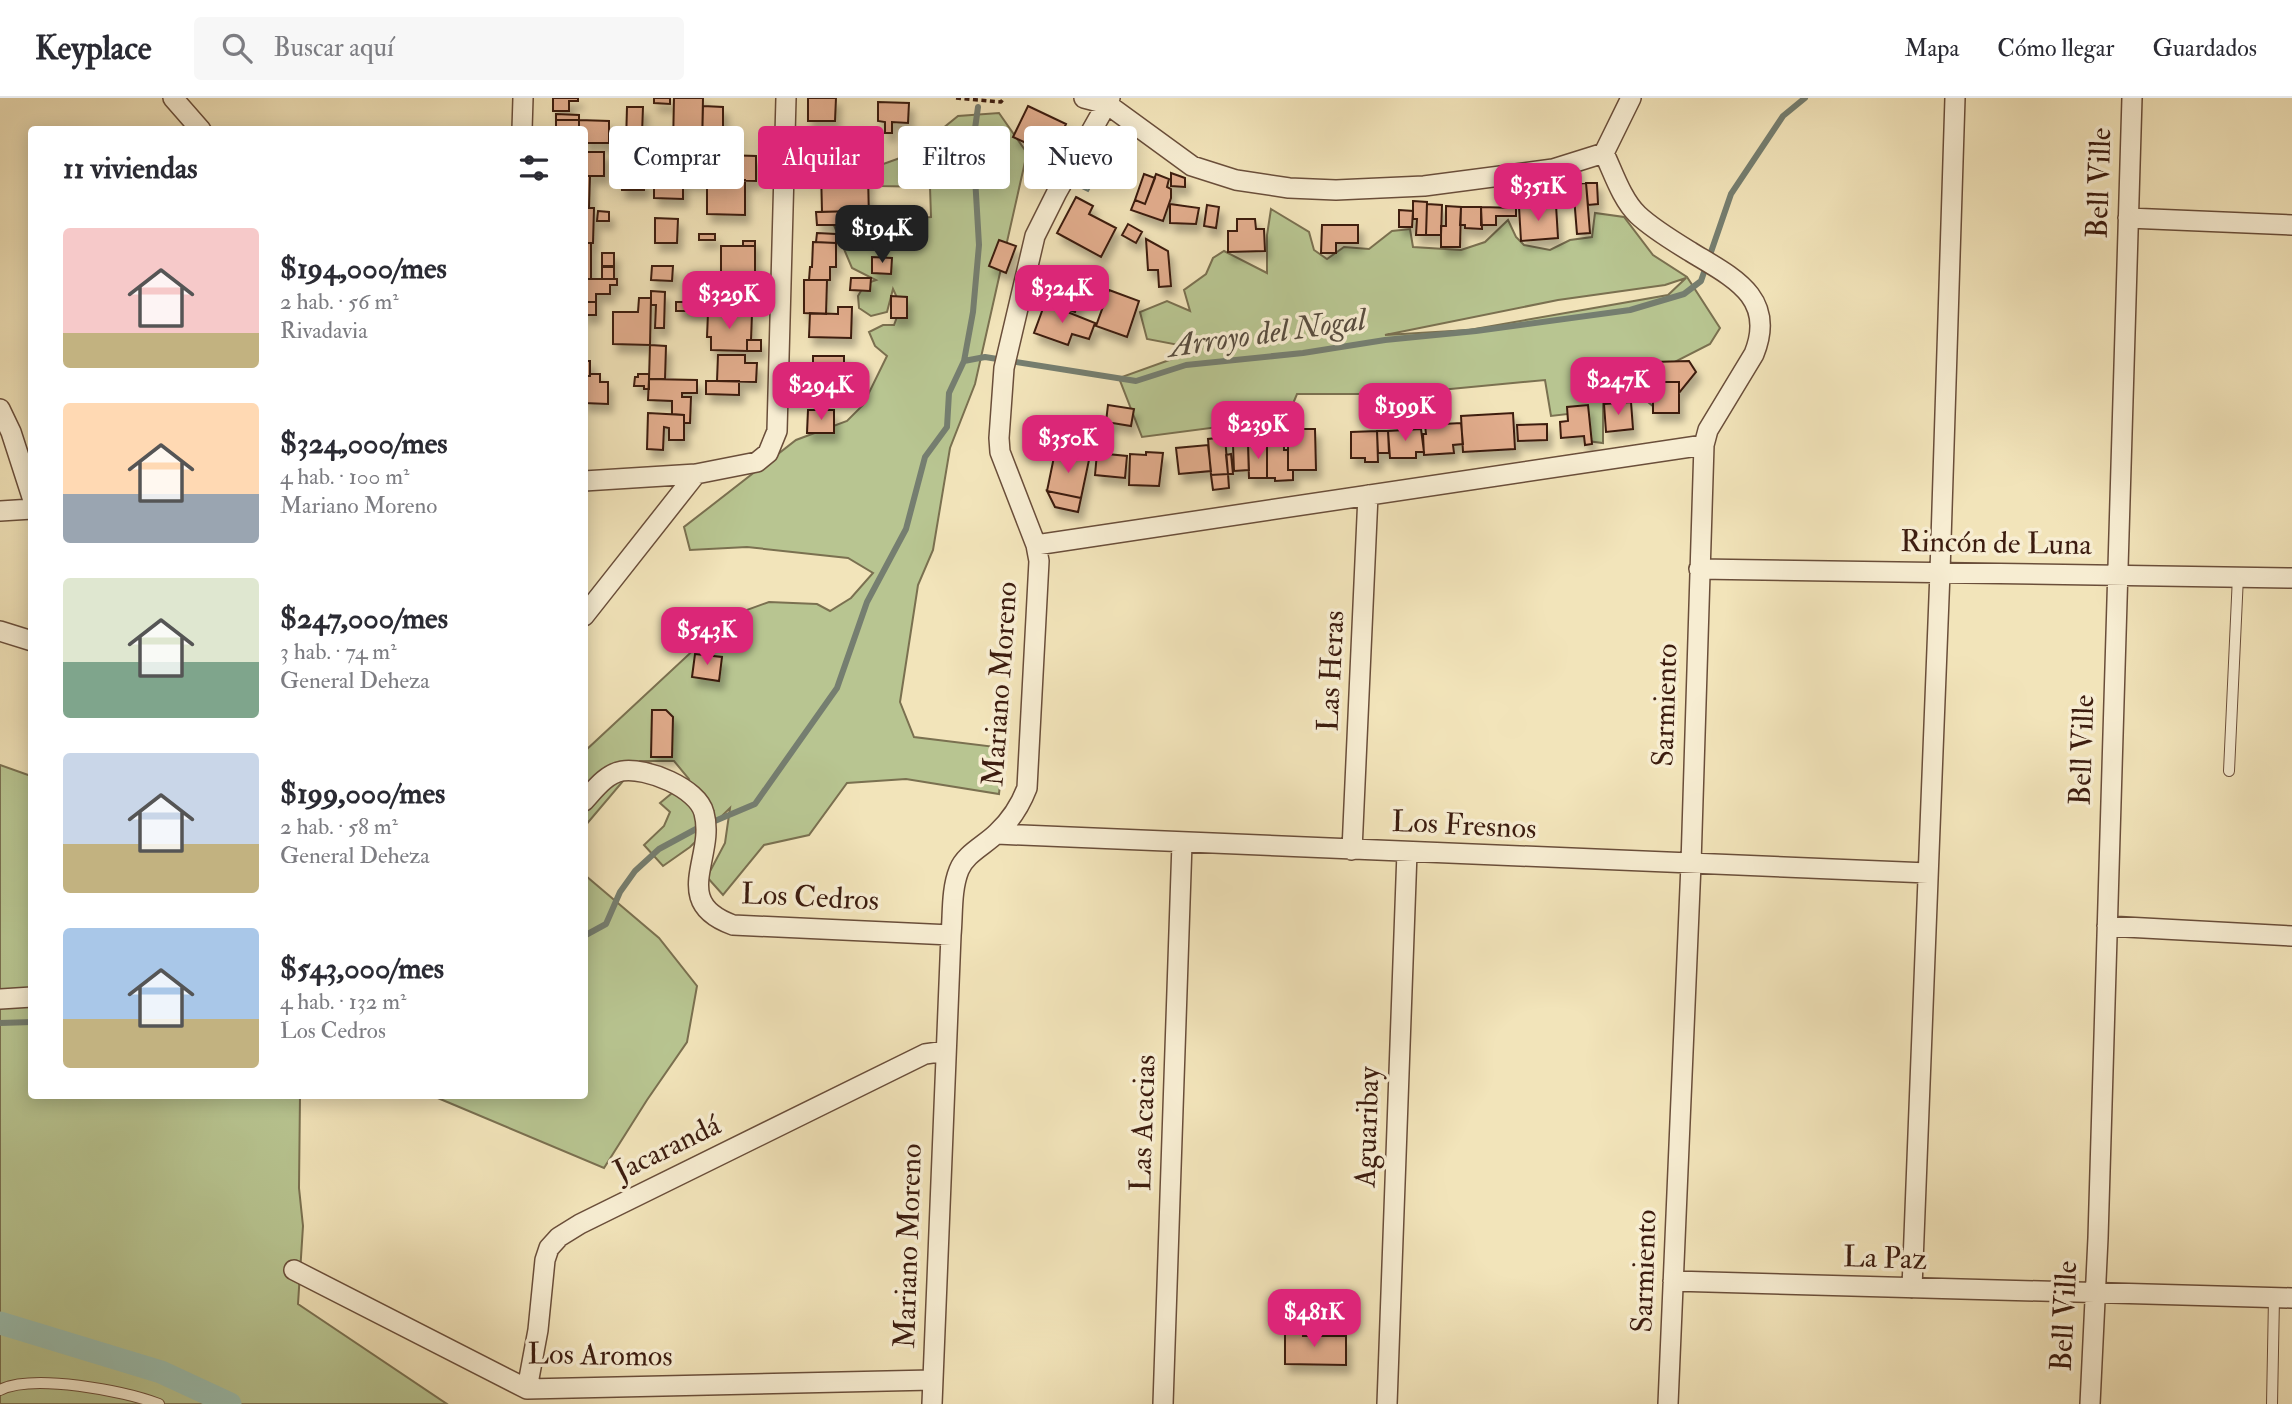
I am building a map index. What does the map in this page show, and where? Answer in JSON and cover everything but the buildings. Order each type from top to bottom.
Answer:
[{"type":"street","points":[[173,98],[198,126]]},
{"type":"street","points":[[522,126],[523,98]]},
{"type":"street","points":[[588,481],[696,474],[757,462],[768,453],[777,431],[786,98]]},
{"type":"street","points":[[1084,98],[1109,101],[1192,166],[1236,180],[1289,188],[1336,190],[1424,186],[1553,169],[1604,153],[1630,98]]},
{"type":"street","points":[[1912,1289],[1940,572],[1955,98]]},
{"type":"street","name":"Bell Ville","points":[[2090,1404],[2132,98]]},
{"type":"street","name":"Mariano Moreno","points":[[932,1404],[955,885],[959,869],[966,858],[997,834],[1013,817],[1027,788],[1039,561],[1036,545],[1000,452],[1006,358],[1035,236],[1109,101]]},
{"type":"street","name":"Sarmiento","points":[[1604,153],[1634,212],[1741,283],[1759,310],[1761,325],[1754,354],[1708,430],[1704,445],[1691,864],[1668,1404]]},
{"type":"street","points":[[2128,218],[2292,225]]},
{"type":"street","points":[[0,409],[11,432],[28,485]]},
{"type":"street","points":[[1036,545],[1704,445]]},
{"type":"street","points":[[588,611],[696,474]]},
{"type":"street","name":"Las Heras","points":[[1352,850],[1368,495]]},
{"type":"street","points":[[0,511],[28,509]]},
{"type":"street","name":"Rincón de Luna","points":[[1699,569],[2292,578]]},
{"type":"street","points":[[0,631],[28,640]]},
{"type":"street","name":"Los Cedros","points":[[588,797],[606,778],[622,771],[646,771],[676,784],[698,800],[706,825],[697,880],[699,895],[709,912],[719,920],[733,925],[951,935]]},
{"type":"street","name":"Los Fresnos","points":[[997,834],[1928,873]]},
{"type":"street","name":"Las Acacias","points":[[1163,1404],[1182,843]]},
{"type":"street","name":"Aguaribay","points":[[1387,1404],[1407,852]]},
{"type":"street","points":[[2107,926],[2292,936]]},
{"type":"street","points":[[0,999],[28,997]]},
{"type":"street","name":"Jacarandá","points":[[527,1390],[538,1330],[545,1260],[549,1248],[559,1237],[580,1223],[925,1054],[946,1051]]},
{"type":"street","name":"Los Aromos","points":[[294,1270],[527,1390],[549,1397],[932,1380]]},
{"type":"street","name":"La Paz","points":[[1673,1281],[2283,1298]]},
{"type":"lane","points":[[2229,771],[2238,576]]},
{"type":"lane","points":[[2272,1404],[2283,1298]]},
{"type":"lane","points":[[0,1390],[10,1384],[26,1382],[108,1390],[159,1404]]},
{"type":"path","points":[[956,98],[1002,100]]},
{"type":"green space","points":[[999,113],[1008,126],[946,126],[958,116]]},
{"type":"green space","points":[[1010,129],[1024,149],[1024,166],[975,384],[950,448],[933,550],[918,585],[900,702],[914,737],[1004,748],[999,794],[906,779],[847,783],[809,835],[764,845],[723,895],[707,877],[725,843],[730,808],[690,847],[663,866],[644,845],[664,826],[670,812],[660,803],[689,779],[674,761],[640,761],[588,822],[588,748],[730,616],[769,602],[817,604],[830,611],[851,598],[873,573],[848,558],[747,547],[690,550],[684,527],[796,440],[847,421],[863,405],[887,356],[875,346],[869,332],[883,325],[894,325],[901,306],[893,289],[887,312],[871,316],[859,308],[858,296],[865,284],[876,280],[852,268],[833,223],[931,217],[930,189],[1010,189]]},
{"type":"green space","points":[[898,159],[898,186],[884,186],[884,164]]},
{"type":"green space","points":[[1271,209],[1309,232],[1314,250],[1327,259],[1344,247],[1369,249],[1392,231],[1410,229],[1413,247],[1461,250],[1485,242],[1508,220],[1516,237],[1524,245],[1550,250],[1570,240],[1592,237],[1595,213],[1624,217],[1653,255],[1687,277],[1720,328],[1710,344],[1649,375],[1654,407],[1637,393],[1603,402],[1603,443],[1587,441],[1576,413],[1551,416],[1545,380],[1398,394],[1297,394],[1287,418],[1142,437],[1119,378],[1200,349],[1147,339],[1140,312],[1167,301],[1190,311],[1184,290],[1206,274],[1213,258],[1224,251],[1267,273],[1267,235]],"holes":[[[1686,278],[1668,295],[1469,330],[1385,335],[1558,300],[1665,285]]]},
{"type":"green space","points":[[0,765],[28,775],[28,1099],[300,1099],[299,1188],[303,1226],[298,1304],[447,1404],[0,1404]]},
{"type":"green space","points":[[588,878],[659,938],[697,986],[687,1042],[604,1168],[440,1099],[588,1099]]},
{"type":"waterway","name":"Arroyo del Nogal","points":[[588,934],[606,924],[620,892],[635,871],[659,849],[696,829],[755,804],[837,688],[867,602],[906,529],[925,457],[947,427],[949,393],[964,361],[985,357],[1136,381],[1186,365],[1303,353],[1385,340],[1476,331],[1630,310],[1684,294],[1701,281],[1731,194],[1783,116],[1805,98]]},
{"type":"waterway","points":[[964,361],[973,312],[979,245],[973,143],[978,107]]},
{"type":"waterway","name":"Arroyo del Nogal","points":[[0,1023],[28,1022]]},
{"type":"waterway","points":[[0,1323],[161,1372],[230,1404]]}]
